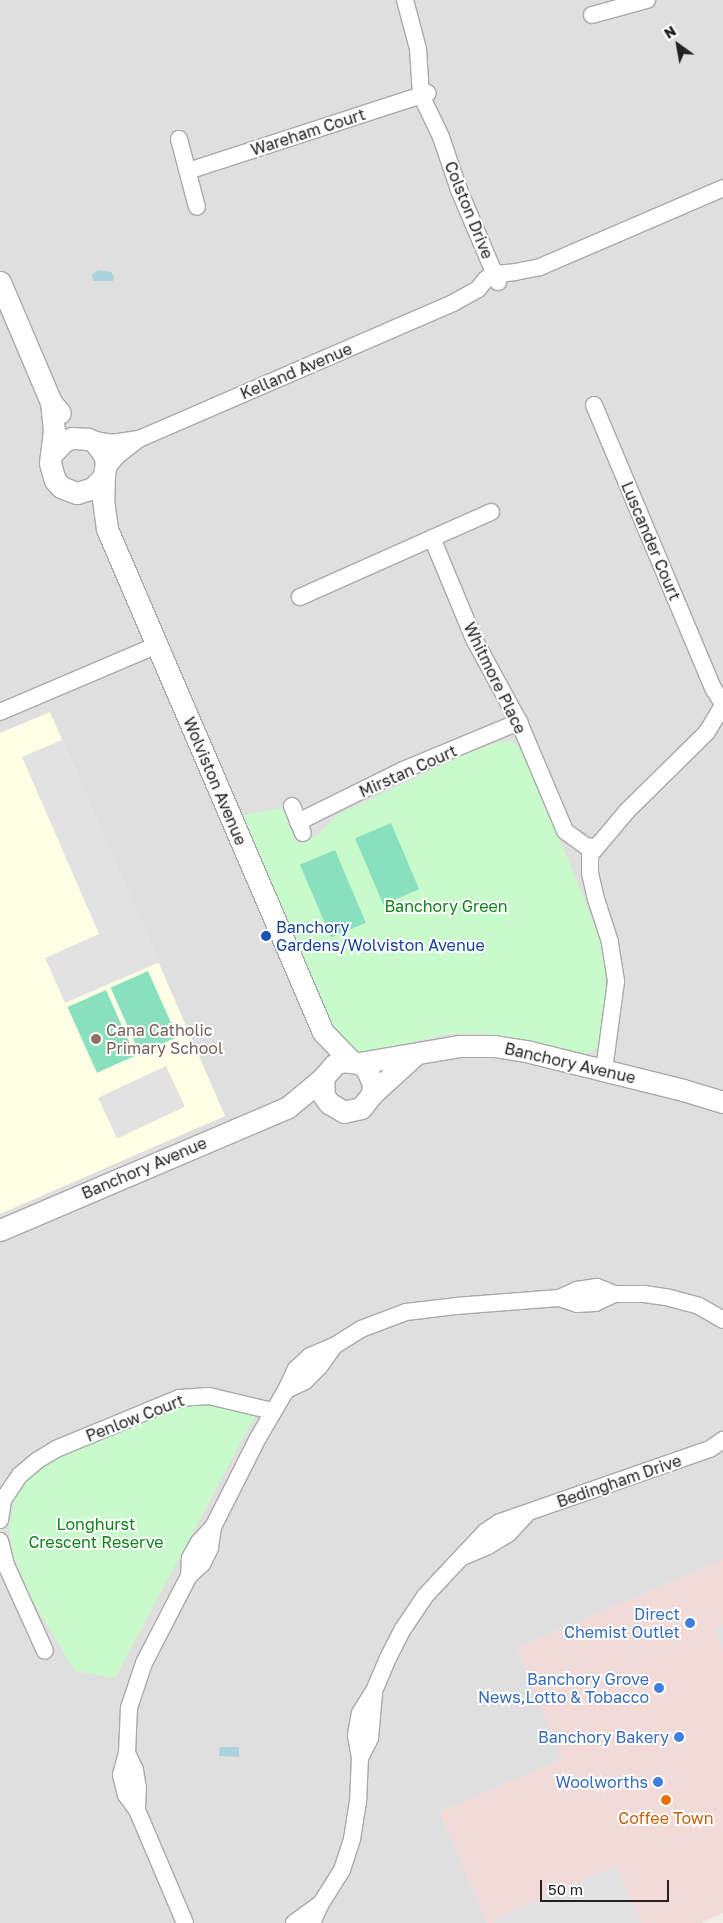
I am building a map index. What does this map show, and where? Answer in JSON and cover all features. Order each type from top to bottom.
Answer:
[{"type":"street","name":"Colston Drive","points":[[405,0],[418,50],[426,61],[425,94],[442,121],[441,137],[458,190],[496,278]]},
{"type":"street","points":[[592,15],[627,2],[647,0]]},
{"type":"street","name":"Wareham Court","points":[[188,171],[425,94]]},
{"type":"street","points":[[179,139],[198,207]]},
{"type":"street","points":[[496,278],[519,281],[528,277],[540,267],[723,188]]},
{"type":"street","name":"Kelland Avenue","points":[[104,473],[117,456],[139,439],[453,303],[470,302],[483,296],[496,278]]},
{"type":"street","points":[[0,282],[52,402],[85,438],[95,442],[104,455],[104,473],[99,483],[85,492],[69,491],[55,480],[51,472],[54,430],[52,402]]},
{"type":"street","name":"Luscander Court","points":[[594,405],[713,688],[723,704]]},
{"type":"street","points":[[52,454],[64,441],[85,438]]},
{"type":"street","name":"Kelland Avenue","points":[[85,438],[112,443],[139,439]]},
{"type":"street","name":"Wolviston Avenue","points":[[104,473],[103,500],[107,529],[323,1032],[324,1076]]},
{"type":"street","name":"Wolviston Avenue","points":[[69,491],[88,506],[107,529]]},
{"type":"street","points":[[300,597],[491,512]]},
{"type":"street","name":"Whitmore Place","points":[[432,538],[474,639],[519,722],[559,819],[590,844]]},
{"type":"street","points":[[0,712],[157,644]]},
{"type":"street","name":"Luscander Court","points":[[710,677],[723,690]]},
{"type":"street","points":[[604,1070],[616,981],[606,923],[596,899],[589,863],[590,844],[707,732],[723,704]]},
{"type":"street","name":"Mirstan Court","points":[[292,806],[300,827],[402,770],[519,722]]},
{"type":"street","points":[[688,752],[714,736],[723,724]]},
{"type":"street","name":"Wolviston Avenue","points":[[323,1032],[355,1062]]},
{"type":"street","name":"Banchory Avenue","points":[[355,1062],[459,1046],[494,1046],[530,1052],[604,1070],[723,1102]]},
{"type":"street","points":[[372,1094],[373,1084],[371,1075],[355,1062],[334,1064],[324,1076],[324,1096],[336,1109],[344,1112],[361,1108],[372,1094],[416,1054]]},
{"type":"street","name":"Banchory Avenue","points":[[0,1230],[288,1106],[324,1076]]},
{"type":"street","name":"Banchory Avenue","points":[[288,1106],[336,1109]]},
{"type":"street","points":[[184,1923],[137,1810],[138,1788],[135,1770],[126,1753],[129,1708],[144,1663],[189,1576],[190,1558],[199,1542],[213,1527],[272,1411],[286,1390],[305,1381],[320,1366],[334,1346],[361,1329],[406,1312],[559,1298],[577,1304],[595,1303],[614,1294],[644,1294],[666,1297],[699,1306],[723,1320]]},
{"type":"street","name":"Penlow Court","points":[[0,1520],[6,1484],[38,1460],[56,1449],[179,1398],[209,1396],[272,1411]]},
{"type":"street","name":"Bedingham Drive","points":[[312,1923],[320,1905],[342,1870],[352,1839],[358,1803],[360,1758],[356,1735],[360,1714],[374,1691],[388,1658],[420,1604],[463,1557],[488,1546],[508,1534],[528,1514],[719,1446]]},
{"type":"street","points":[[0,1541],[6,1564],[44,1652]]},
{"type":"street","name":"Bedingham Drive","points":[[294,1923],[320,1905]]},
{"type":"shaded area","points":[[0,0],[723,0],[723,1560],[516,1648],[563,1759],[440,1812],[487,1923],[0,1923]]},
{"type":"shaded area","name":"Cana Catholic Primary School","points":[[50,712],[225,1116],[0,1214],[0,733]]},
{"type":"shaded area","points":[[62,740],[160,962],[65,1003],[45,958],[99,934],[22,757]]},
{"type":"shaded area","points":[[166,1066],[185,1107],[117,1138],[98,1098]]},
{"type":"shaded area","points":[[723,1560],[723,1913],[701,1923],[487,1923],[440,1812],[563,1759],[516,1648]]},
{"type":"shaded area","points":[[723,1625],[723,1650],[714,1629]]},
{"type":"shaded area","points":[[617,1866],[641,1923],[494,1923],[492,1920]]},
{"type":"green space","name":"Banchory Green","points":[[512,741],[525,754],[598,933],[605,964],[605,1023],[600,1046],[591,1052],[579,1055],[485,1033],[448,1034],[362,1054],[329,1028],[239,816],[282,808],[299,844],[319,834],[337,815],[470,752],[499,742]]},
{"type":"green space","points":[[391,823],[419,889],[383,905],[355,838]]},
{"type":"green space","points":[[335,850],[366,923],[331,938],[300,865]]},
{"type":"green space","points":[[148,971],[177,1037],[140,1053],[111,988]]},
{"type":"green space","points":[[106,990],[135,1056],[97,1073],[68,1007]]},
{"type":"green space","name":"Longhurst Crescent Reserve","points":[[212,1404],[255,1416],[115,1678],[75,1671],[33,1601],[13,1555],[9,1527],[15,1498],[29,1475],[56,1458],[183,1405]]},
{"type":"water","points":[[99,270],[111,272],[114,277],[113,281],[93,281],[92,274]]},
{"type":"water","points":[[220,1747],[239,1747],[239,1757],[219,1756]]},
{"type":"place","name":"Banchory Gardens/Wolviston Avenue","points":[[266,936]]},
{"type":"place","name":"Cana Catholic Primary School","points":[[96,1039]]},
{"type":"place","name":"Direct Chemist Outlet","points":[[690,1623]]},
{"type":"place","name":"Banchory Grove News,Lotto & Tobacco","points":[[659,1688]]},
{"type":"place","name":"Banchory Bakery","points":[[679,1737]]},
{"type":"place","name":"Woolworths","points":[[658,1782]]},
{"type":"place","name":"Coffee Town","points":[[666,1800]]}]
